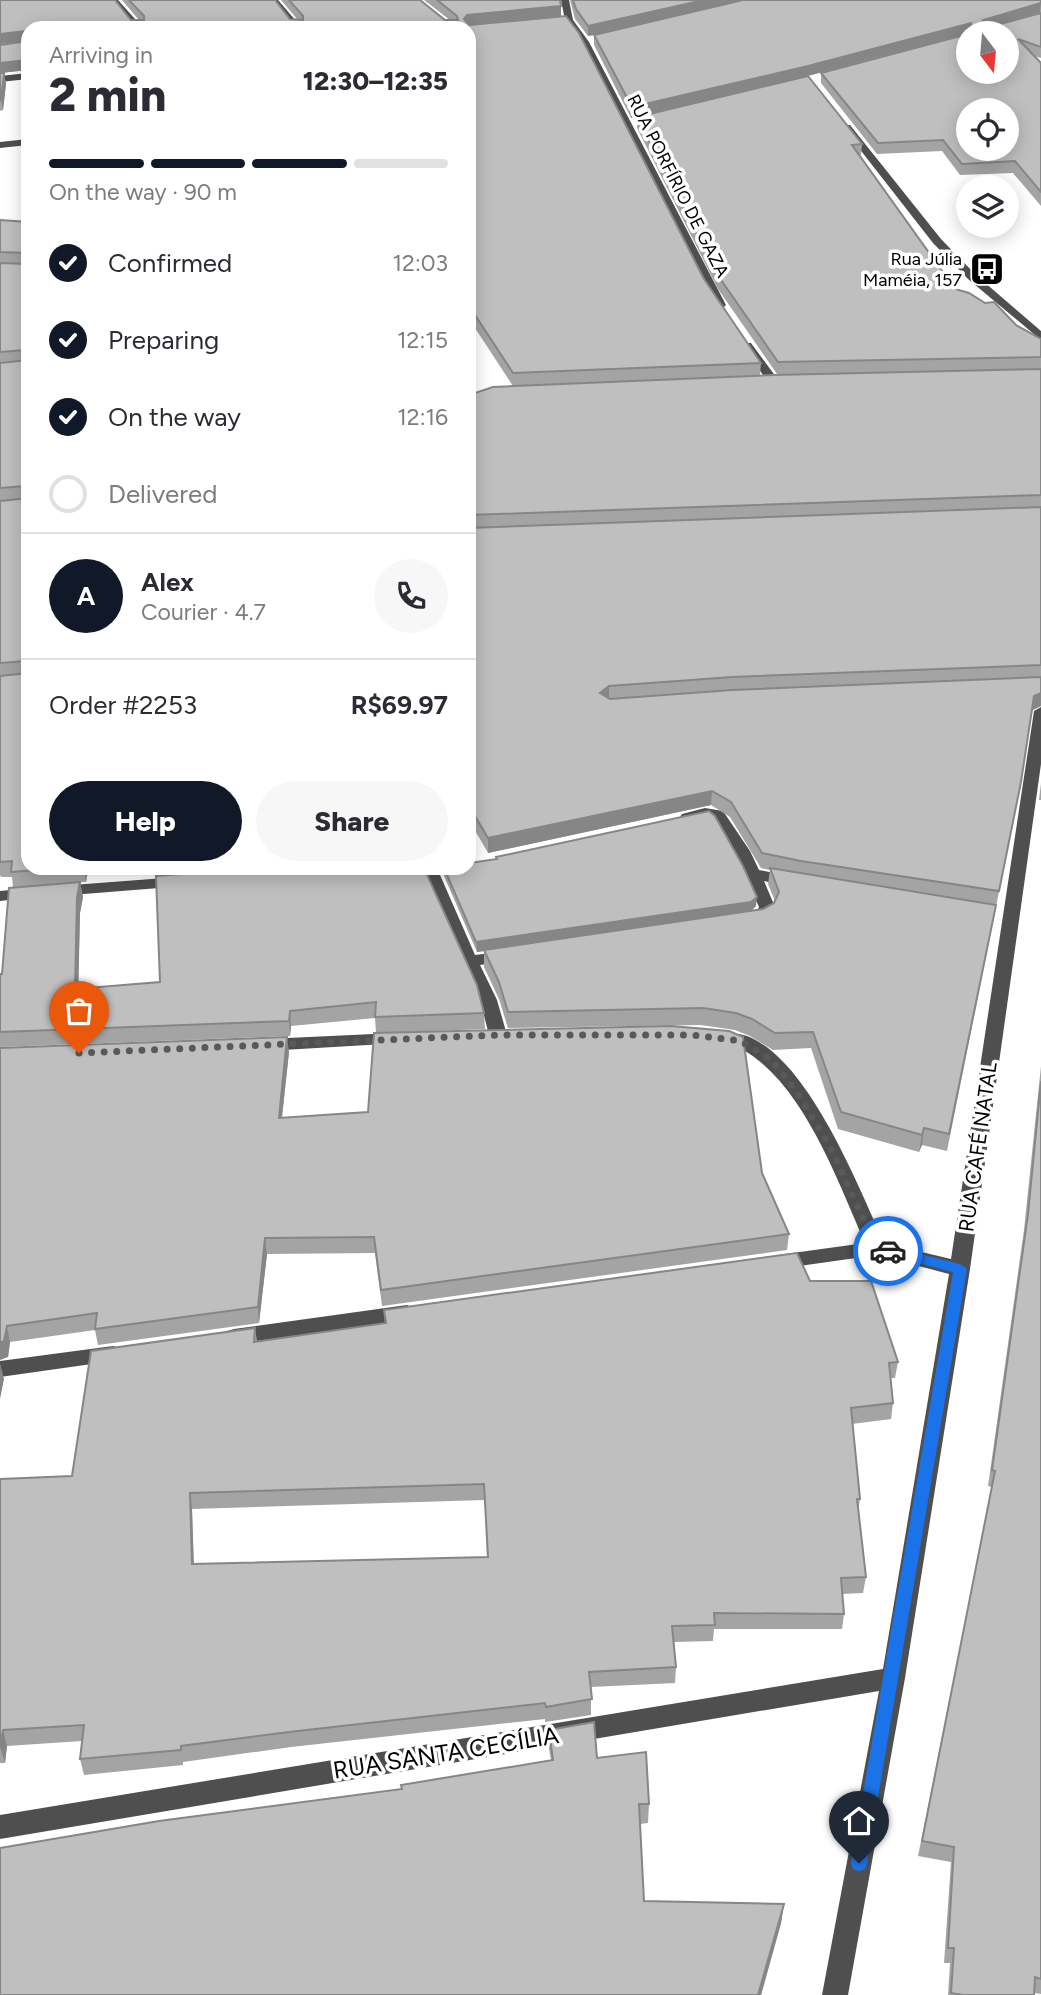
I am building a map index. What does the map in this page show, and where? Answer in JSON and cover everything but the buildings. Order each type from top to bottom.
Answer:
[{"type":"street","points":[[114,0],[133,21]]},
{"type":"street","points":[[274,0],[292,21]]},
{"type":"street","name":"RUA PORFÍRIO DE GAZA","points":[[565,0],[564,20],[585,42],[724,310]]},
{"type":"street","points":[[585,42],[596,39]]},
{"type":"street","points":[[0,79],[21,77]]},
{"type":"street","points":[[615,101],[635,108]]},
{"type":"street","points":[[835,113],[937,241],[971,277],[1041,337]]},
{"type":"street","points":[[627,125],[641,121]]},
{"type":"street","points":[[0,145],[21,143]]},
{"type":"street","points":[[744,340],[773,381]]},
{"type":"street","points":[[759,382],[786,381]]},
{"type":"street","name":"RUA CAFÉ NATAL","points":[[835,1995],[893,1678],[960,1269],[1004,915],[1041,711]]},
{"type":"street","points":[[678,819],[705,813],[717,814],[741,851],[764,896],[767,907],[764,914],[755,919],[730,923]]},
{"type":"street","points":[[752,874],[812,886]]},
{"type":"street","points":[[432,875],[493,1007],[498,1035]]},
{"type":"street","points":[[0,896],[197,880]]},
{"type":"street","points":[[470,961],[526,953]]},
{"type":"street","points":[[704,1036],[741,1041],[770,1059],[797,1092],[829,1145],[877,1248]]},
{"type":"street","points":[[252,1046],[415,1038]]},
{"type":"street","points":[[754,1265],[877,1248],[960,1269]]},
{"type":"street","points":[[219,1339],[425,1311]]},
{"type":"street","points":[[0,1369],[137,1350]]},
{"type":"street","name":"RUA SANTA CECÍLIA","points":[[0,1827],[893,1678]]},
{"type":"way so far","points":[[79,1053],[498,1035],[692,1035],[741,1041],[770,1059],[797,1092],[829,1145],[877,1248],[888,1251]]},
{"type":"place","name":"Rua Júlia Maméia, 157","points":[[987,269]]},
{"type":"route","points":[[859,1863],[893,1678],[960,1269],[888,1251]]}]
